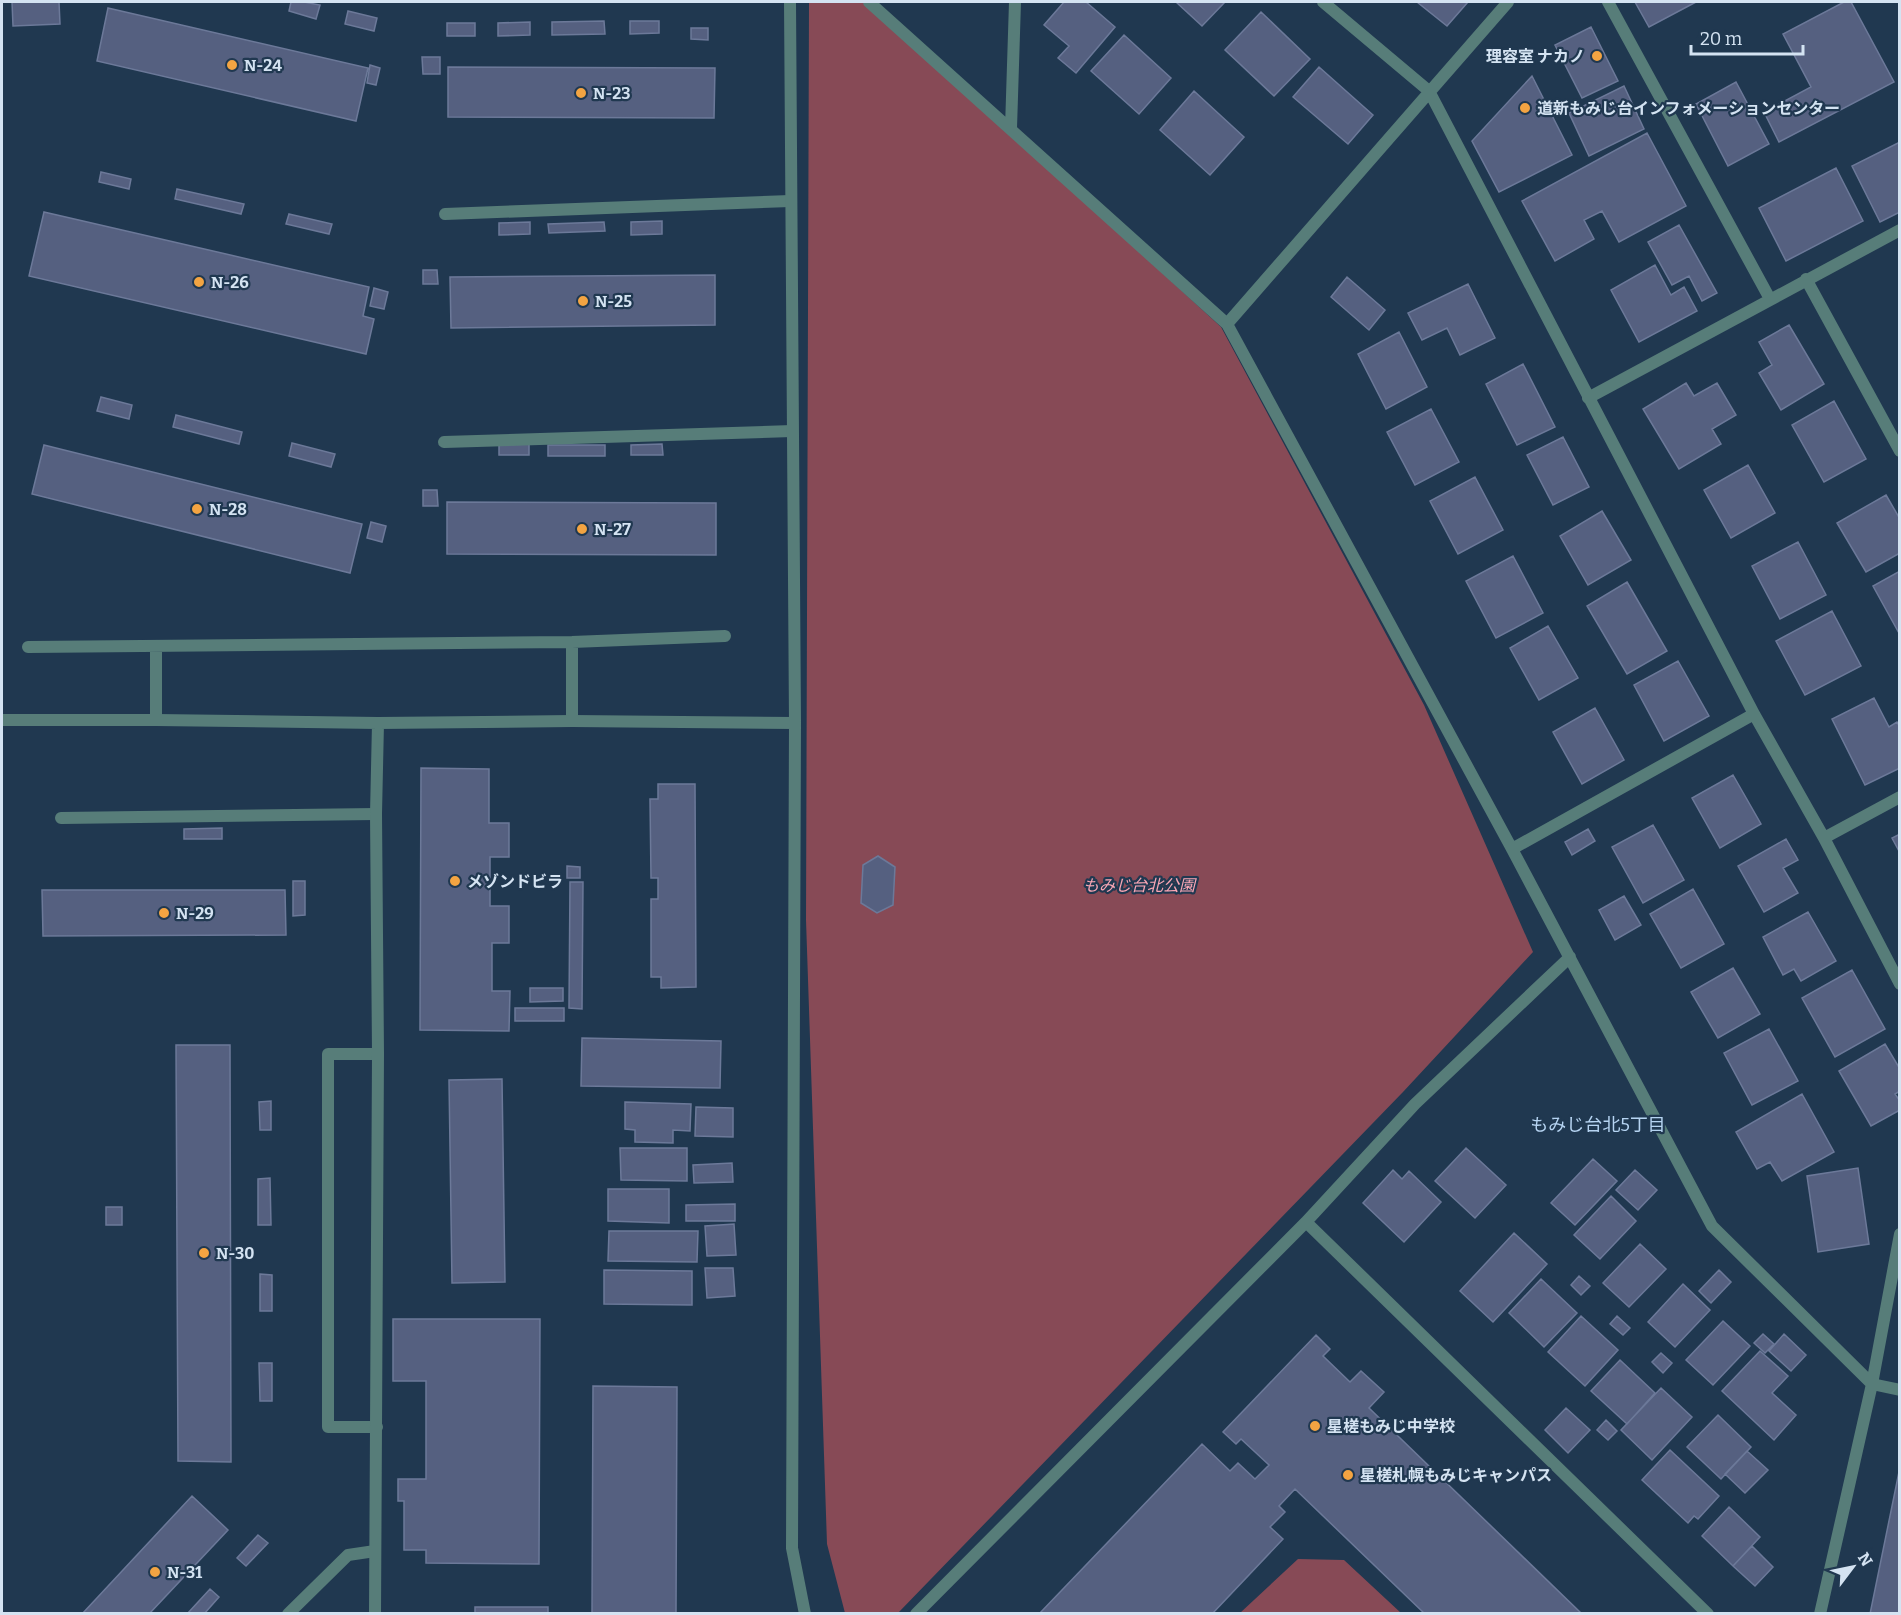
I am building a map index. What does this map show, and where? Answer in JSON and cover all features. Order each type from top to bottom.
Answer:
[{"type":"street","points":[[790,2],[795,723],[792,1548],[805,1614]]},
{"type":"street","points":[[869,2],[1227,324],[1512,849],[1712,1226],[1872,1384],[1899,1390]]},
{"type":"street","points":[[1011,129],[1015,2]]},
{"type":"street","points":[[1323,2],[1429,91],[1754,714],[1824,838],[1899,984]]},
{"type":"street","points":[[1227,324],[1508,2]]},
{"type":"street","points":[[1608,2],[1770,299]]},
{"type":"street","points":[[445,214],[790,201]]},
{"type":"street","points":[[1588,398],[1899,230]]},
{"type":"street","points":[[1806,279],[1899,451]]},
{"type":"street","points":[[444,442],[792,431]]},
{"type":"street","points":[[28,647],[572,642],[725,636]]},
{"type":"street","points":[[572,642],[572,721]]},
{"type":"street","points":[[156,647],[156,720]]},
{"type":"street","points":[[1512,849],[1754,714]]},
{"type":"street","points":[[2,720],[795,723]]},
{"type":"street","points":[[375,1614],[378,723]]},
{"type":"street","points":[[1824,838],[1899,796]]},
{"type":"street","points":[[61,818],[376,814]]},
{"type":"street","points":[[916,1614],[1306,1222],[1415,1104],[1570,957]]},
{"type":"street","points":[[376,1427],[328,1427],[328,1054],[378,1054]]},
{"type":"street","points":[[1306,1222],[1708,1614]]},
{"type":"street","points":[[1820,1614],[1872,1384],[1899,1234]]},
{"type":"street","points":[[288,1614],[348,1555],[375,1551]]},
{"type":"green space","name":"もみじ台北公園","points":[[809,2],[867,2],[1221,327],[1424,705],[1533,952],[1403,1092],[898,1613],[845,1613],[827,1544],[806,920]]},
{"type":"green space","points":[[1298,1559],[1344,1560],[1401,1613],[1240,1613]]},
{"type":"building","points":[[12,2],[59,2],[60,24],[13,26]]},
{"type":"building","points":[[291,2],[320,5],[316,19],[289,11]]},
{"type":"building","points":[[1064,2],[1086,2],[1115,27],[1076,73],[1058,58],[1069,46],[1044,25]]},
{"type":"building","points":[[1176,2],[1225,2],[1202,26]]},
{"type":"building","points":[[1417,2],[1468,2],[1447,26]]},
{"type":"building","points":[[1635,2],[1696,2],[1649,27]]},
{"type":"building","points":[[1844,2],[1851,2],[1894,82],[1779,142],[1764,112],[1811,87],[1783,34]]},
{"type":"building","name":"N-24","points":[[108,8],[368,68],[356,121],[97,61]]},
{"type":"building","points":[[348,11],[377,18],[374,31],[345,24]]},
{"type":"building","points":[[1261,12],[1310,59],[1274,96],[1225,50]]},
{"type":"building","points":[[604,21],[605,34],[552,35],[552,22]]},
{"type":"building","points":[[630,21],[659,21],[659,33],[630,34]]},
{"type":"building","points":[[530,22],[530,35],[498,36],[498,23]]},
{"type":"building","points":[[447,23],[475,23],[475,36],[447,36]]},
{"type":"building","points":[[1591,27],[1618,81],[1582,98],[1555,45]]},
{"type":"building","points":[[691,28],[708,28],[708,40],[691,39]]},
{"type":"building","points":[[1124,35],[1171,78],[1139,114],[1091,71]]},
{"type":"building","points":[[422,57],[440,57],[440,74],[423,74]]},
{"type":"building","points":[[370,65],[380,68],[376,85],[367,83]]},
{"type":"building","name":"N-23","points":[[448,67],[715,68],[714,118],[448,117]]},
{"type":"building","points":[[1319,67],[1373,115],[1348,144],[1293,97]]},
{"type":"building","name":"道新もみじ台インフォメーションセンター","points":[[1532,76],[1572,155],[1499,192],[1472,141]]},
{"type":"building","points":[[1736,82],[1769,144],[1728,166],[1696,104]]},
{"type":"building","points":[[1624,86],[1644,129],[1589,156],[1569,113]]},
{"type":"building","points":[[1194,91],[1244,137],[1210,175],[1160,130]]},
{"type":"building","points":[[1647,133],[1686,206],[1619,242],[1602,211],[1584,220],[1594,239],[1555,261],[1522,201]]},
{"type":"building","points":[[1900,142],[1900,212],[1880,222],[1852,166]]},
{"type":"building","points":[[1836,168],[1863,221],[1786,261],[1759,208]]},
{"type":"building","points":[[101,172],[131,179],[129,189],[99,182]]},
{"type":"building","points":[[177,189],[244,204],[241,214],[175,199]]},
{"type":"building","name":"N-26","points":[[44,212],[369,287],[363,316],[374,319],[366,354],[29,276]]},
{"type":"building","points":[[289,214],[332,224],[329,234],[286,224]]},
{"type":"building","points":[[662,221],[662,234],[631,235],[631,222]]},
{"type":"building","points":[[530,222],[530,234],[499,235],[499,223]]},
{"type":"building","points":[[604,222],[605,231],[549,233],[548,224]]},
{"type":"building","points":[[1679,225],[1717,293],[1702,301],[1689,276],[1672,285],[1648,242]]},
{"type":"building","points":[[1655,265],[1671,295],[1684,287],[1697,311],[1639,342],[1611,290]]},
{"type":"building","points":[[423,270],[437,270],[438,284],[423,284]]},
{"type":"building","name":"N-25","points":[[715,275],[715,325],[451,328],[450,277]]},
{"type":"building","points":[[1347,277],[1385,310],[1369,330],[1331,297]]},
{"type":"building","points":[[1468,284],[1495,338],[1460,355],[1447,328],[1422,340],[1408,313]]},
{"type":"building","points":[[374,288],[388,292],[384,309],[370,306]]},
{"type":"building","points":[[1789,325],[1824,384],[1781,410],[1759,373],[1772,365],[1759,342]]},
{"type":"building","points":[[1399,332],[1427,387],[1386,409],[1358,354]]},
{"type":"building","points":[[1523,364],[1555,427],[1517,445],[1486,384]]},
{"type":"building","points":[[1686,383],[1694,396],[1717,383],[1736,415],[1712,429],[1721,444],[1679,469],[1643,409]]},
{"type":"building","points":[[101,397],[132,405],[129,419],[97,411]]},
{"type":"building","points":[[1834,401],[1866,459],[1824,482],[1792,425]]},
{"type":"building","points":[[1431,409],[1459,462],[1415,485],[1387,432]]},
{"type":"building","points":[[176,415],[242,432],[239,444],[173,427]]},
{"type":"building","points":[[1563,437],[1589,487],[1553,505],[1527,455]]},
{"type":"building","points":[[292,443],[335,454],[331,467],[289,456]]},
{"type":"building","points":[[529,444],[529,455],[499,455],[499,445]]},
{"type":"building","points":[[662,444],[663,455],[631,455],[631,445]]},
{"type":"building","name":"N-28","points":[[44,445],[362,524],[350,573],[32,494]]},
{"type":"building","points":[[548,445],[605,445],[605,456],[548,456]]},
{"type":"building","points":[[1748,465],[1775,513],[1731,538],[1704,490]]},
{"type":"building","points":[[1475,477],[1503,530],[1458,554],[1430,501]]},
{"type":"building","points":[[423,490],[437,490],[438,506],[423,506]]},
{"type":"building","points":[[1886,495],[1900,519],[1900,553],[1866,572],[1837,523]]},
{"type":"building","name":"N-27","points":[[447,502],[716,503],[716,555],[447,554]]},
{"type":"building","points":[[1602,511],[1631,560],[1588,585],[1560,536]]},
{"type":"building","points":[[371,522],[386,526],[382,542],[367,538]]},
{"type":"building","points":[[1798,542],[1826,595],[1780,619],[1752,566]]},
{"type":"building","points":[[1513,556],[1543,613],[1496,638],[1466,581]]},
{"type":"building","points":[[1900,571],[1900,635],[1873,586]]},
{"type":"building","points":[[1627,582],[1667,651],[1627,674],[1587,606]]},
{"type":"building","points":[[1832,611],[1861,666],[1805,695],[1776,641]]},
{"type":"building","points":[[1548,626],[1578,678],[1539,700],[1510,648]]},
{"type":"building","points":[[1678,661],[1709,716],[1664,741],[1634,685]]},
{"type":"building","points":[[1874,698],[1889,727],[1897,722],[1900,727],[1900,768],[1865,785],[1832,719]]},
{"type":"building","points":[[1595,708],[1624,760],[1582,784],[1553,732]]},
{"type":"building","name":"メゾンドビラ","points":[[421,768],[489,769],[489,823],[509,823],[509,857],[490,857],[490,906],[509,906],[509,943],[492,943],[492,991],[510,991],[509,1031],[420,1030]]},
{"type":"building","points":[[1733,775],[1761,824],[1720,848],[1692,798]]},
{"type":"building","points":[[658,784],[695,784],[696,987],[661,988],[661,977],[651,977],[651,899],[658,899],[658,878],[651,878],[650,799],[658,799]]},
{"type":"building","points":[[1653,825],[1684,880],[1643,903],[1612,847]]},
{"type":"building","points":[[222,828],[222,839],[184,839],[184,829]]},
{"type":"building","points":[[1588,829],[1595,841],[1572,855],[1565,842]]},
{"type":"building","points":[[1900,834],[1900,853],[1892,838]]},
{"type":"building","points":[[1786,839],[1798,860],[1783,868],[1798,893],[1764,912],[1738,866]]},
{"type":"building","points":[[878,856],[895,867],[893,905],[877,913],[861,903],[863,865]]},
{"type":"building","points":[[567,866],[580,867],[580,878],[567,878]]},
{"type":"building","points":[[293,881],[305,881],[305,915],[293,916]]},
{"type":"building","points":[[570,882],[583,882],[582,1009],[569,1008]]},
{"type":"building","points":[[1693,889],[1724,944],[1681,968],[1650,914]]},
{"type":"building","name":"N-29","points":[[42,890],[285,890],[286,935],[43,936]]},
{"type":"building","points":[[1624,896],[1641,925],[1615,940],[1599,910]]},
{"type":"building","points":[[1808,912],[1836,961],[1801,981],[1794,969],[1783,975],[1763,937]]},
{"type":"building","points":[[1733,968],[1760,1014],[1718,1038],[1691,992]]},
{"type":"building","points":[[1852,970],[1885,1029],[1835,1057],[1802,998]]},
{"type":"building","points":[[530,988],[563,988],[563,1001],[530,1002]]},
{"type":"building","points":[[515,1008],[564,1008],[564,1021],[515,1021]]},
{"type":"building","points":[[1769,1029],[1798,1081],[1752,1105],[1724,1053]]},
{"type":"building","points":[[582,1038],[721,1041],[720,1088],[581,1086]]},
{"type":"building","points":[[1885,1044],[1900,1069],[1900,1091],[1895,1094],[1900,1101],[1900,1110],[1871,1126],[1839,1071]]},
{"type":"building","name":"N-30","points":[[176,1045],[230,1045],[231,1462],[178,1461]]},
{"type":"building","points":[[502,1079],[505,1282],[452,1283],[449,1080]]},
{"type":"building","points":[[1802,1094],[1834,1152],[1782,1181],[1770,1162],[1757,1169],[1736,1132]]},
{"type":"building","points":[[271,1101],[271,1130],[260,1130],[259,1102]]},
{"type":"building","points":[[625,1102],[691,1104],[690,1131],[673,1130],[673,1143],[635,1142],[635,1130],[625,1129]]},
{"type":"building","points":[[696,1107],[733,1108],[733,1137],[695,1136]]},
{"type":"building","points":[[620,1148],[687,1148],[687,1181],[621,1180]]},
{"type":"building","points":[[1466,1148],[1506,1185],[1475,1218],[1435,1181]]},
{"type":"building","points":[[1593,1159],[1617,1181],[1575,1225],[1551,1203]]},
{"type":"building","points":[[732,1163],[733,1182],[694,1183],[693,1165]]},
{"type":"building","points":[[1858,1168],[1869,1244],[1818,1252],[1807,1176]]},
{"type":"building","points":[[1393,1170],[1402,1179],[1409,1171],[1441,1202],[1404,1242],[1363,1203]]},
{"type":"building","points":[[1635,1170],[1657,1190],[1638,1210],[1616,1190]]},
{"type":"building","points":[[270,1178],[271,1225],[258,1225],[258,1179]]},
{"type":"building","points":[[608,1189],[669,1189],[669,1223],[608,1221]]},
{"type":"building","points":[[1611,1196],[1636,1221],[1600,1259],[1574,1235]]},
{"type":"building","points":[[735,1204],[735,1221],[686,1221],[686,1205]]},
{"type":"building","points":[[106,1207],[122,1207],[122,1225],[106,1225]]},
{"type":"building","points":[[734,1224],[736,1255],[707,1256],[705,1226]]},
{"type":"building","points":[[609,1231],[698,1231],[697,1262],[608,1261]]},
{"type":"building","points":[[1514,1233],[1547,1264],[1493,1322],[1460,1291]]},
{"type":"building","points":[[1640,1244],[1666,1269],[1629,1307],[1603,1283]]},
{"type":"building","points":[[705,1268],[733,1268],[735,1296],[707,1298]]},
{"type":"building","points":[[604,1270],[692,1271],[692,1305],[604,1304]]},
{"type":"building","points":[[1719,1270],[1731,1282],[1711,1303],[1699,1291]]},
{"type":"building","points":[[260,1274],[272,1275],[272,1311],[260,1311]]},
{"type":"building","points":[[1579,1276],[1590,1286],[1581,1295],[1571,1285]]},
{"type":"building","points":[[1541,1279],[1577,1313],[1544,1347],[1509,1313]]},
{"type":"building","points":[[1683,1284],[1710,1310],[1675,1347],[1648,1322]]},
{"type":"building","points":[[1581,1316],[1618,1350],[1585,1386],[1548,1352]]},
{"type":"building","points":[[1617,1316],[1630,1328],[1623,1335],[1610,1324]]},
{"type":"building","points":[[393,1319],[540,1319],[539,1564],[426,1563],[426,1550],[404,1550],[404,1501],[398,1501],[398,1479],[426,1479],[426,1381],[393,1381]]},
{"type":"building","points":[[1723,1321],[1750,1346],[1713,1385],[1686,1360]]},
{"type":"building","points":[[1763,1334],[1774,1344],[1765,1353],[1754,1343]]},
{"type":"building","points":[[1784,1334],[1806,1355],[1791,1371],[1769,1351]]},
{"type":"building","name":"星槎札幌もみじキャンパス","points":[[1316,1335],[1330,1349],[1323,1356],[1350,1382],[1361,1371],[1384,1392],[1369,1408],[1582,1614],[1425,1614],[1295,1489],[1279,1506],[1285,1512],[1270,1527],[1283,1539],[1212,1614],[1039,1614],[1202,1444],[1230,1471],[1238,1463],[1255,1479],[1269,1465],[1241,1439],[1236,1444],[1223,1432]]},
{"type":"building","points":[[1760,1351],[1788,1376],[1772,1393],[1796,1415],[1774,1440],[1722,1391]]},
{"type":"building","points":[[1661,1353],[1672,1363],[1663,1373],[1652,1362]]},
{"type":"building","points":[[1620,1360],[1655,1393],[1627,1424],[1591,1391]]},
{"type":"building","points":[[259,1363],[272,1363],[272,1401],[260,1401]]},
{"type":"building","points":[[593,1386],[677,1387],[676,1614],[592,1614]]},
{"type":"building","points":[[1661,1388],[1692,1417],[1652,1460],[1621,1430]]},
{"type":"building","points":[[1566,1408],[1590,1430],[1568,1453],[1545,1430]]},
{"type":"building","points":[[1718,1415],[1751,1447],[1721,1479],[1687,1447]]},
{"type":"building","points":[[1606,1420],[1617,1431],[1608,1440],[1597,1430]]},
{"type":"building","points":[[1670,1450],[1719,1496],[1698,1519],[1694,1516],[1688,1523],[1642,1480]]},
{"type":"building","points":[[1747,1451],[1768,1470],[1745,1493],[1725,1474]]},
{"type":"building","points":[[1900,1467],[1900,1614],[1870,1614]]},
{"type":"building","name":"N-31","points":[[192,1496],[228,1530],[149,1614],[82,1614]]},
{"type":"building","points":[[1729,1507],[1760,1537],[1733,1566],[1702,1536]]},
{"type":"building","points":[[258,1535],[268,1543],[246,1566],[237,1558]]},
{"type":"building","points":[[1752,1546],[1773,1567],[1755,1586],[1733,1566]]},
{"type":"building","points":[[210,1589],[219,1597],[204,1614],[187,1614]]},
{"type":"building","points":[[475,1607],[548,1607],[548,1614],[475,1614]]},
{"type":"place","name":"理容室 ナカノ","points":[[1597,56]]},
{"type":"place","name":"N-24","points":[[232,65]]},
{"type":"place","name":"N-23","points":[[581,93]]},
{"type":"place","name":"道新もみじ台インフォメーションセンター","points":[[1525,108]]},
{"type":"place","name":"N-26","points":[[199,282]]},
{"type":"place","name":"N-25","points":[[583,301]]},
{"type":"place","name":"N-28","points":[[197,509]]},
{"type":"place","name":"N-27","points":[[582,529]]},
{"type":"place","name":"メゾンドビラ","points":[[455,881]]},
{"type":"place","name":"N-29","points":[[164,913]]},
{"type":"place","name":"N-30","points":[[204,1253]]},
{"type":"place","name":"星槎もみじ中学校","points":[[1315,1426]]},
{"type":"place","name":"星槎札幌もみじキャンパス","points":[[1348,1475]]},
{"type":"place","name":"N-31","points":[[155,1572]]},
{"type":"district","name":"もみじ台北5丁目","points":[[1598,1125]]}]
